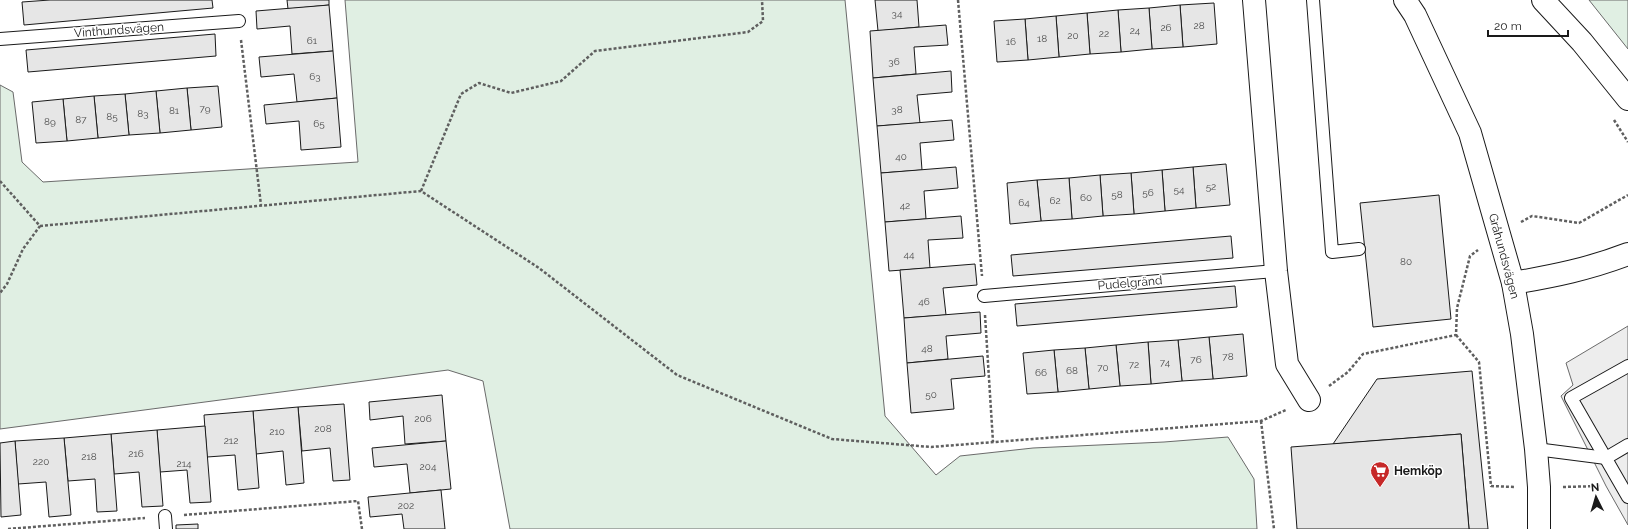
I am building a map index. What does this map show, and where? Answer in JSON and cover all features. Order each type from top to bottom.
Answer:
[{"type":"street","points":[[1254,0],[1276,271],[1287,364],[1310,400]]},
{"type":"street","name":"Gråhundsvägen","points":[[1405,0],[1415,15],[1470,134],[1513,283],[1522,334],[1536,449],[1539,487],[1539,529]]},
{"type":"street","points":[[1543,0],[1582,42],[1628,99]]},
{"type":"street","points":[[1513,283],[1578,271],[1600,265],[1628,254]]},
{"type":"lane","points":[[1313,0],[1332,252],[1359,249]]},
{"type":"lane","name":"Vinthundsvägen","points":[[0,39],[238,21]]},
{"type":"lane","name":"Pudelgränd","points":[[984,296],[1276,271]]},
{"type":"lane","points":[[1628,366],[1571,398],[1628,497]]},
{"type":"lane","points":[[1536,449],[1606,458],[1628,446]]},
{"type":"lane","points":[[165,516],[166,529]]},
{"type":"path","points":[[421,191],[461,94],[479,83],[511,93],[561,82],[595,51],[748,32],[763,22],[762,0]]},
{"type":"path","points":[[958,0],[984,296],[993,442]]},
{"type":"path","points":[[238,21],[261,205]]},
{"type":"path","points":[[0,182],[40,226]]},
{"type":"path","points":[[0,293],[7,284],[23,249],[40,226],[421,191],[539,268],[677,375],[832,439],[931,447],[1261,421],[1310,400],[1348,372],[1362,354],[1456,334],[1457,308],[1470,256],[1499,234],[1532,216],[1579,223],[1628,195]]},
{"type":"path","points":[[1261,421],[1274,529]]},
{"type":"path","points":[[8,529],[358,501],[362,529]]},
{"type":"green space","points":[[345,0],[845,0],[885,416],[936,475],[960,456],[1033,448],[1164,442],[1228,437],[1254,479],[1257,529],[510,529],[483,381],[448,370],[0,429],[0,85],[13,92],[22,162],[43,182],[358,162]]},
{"type":"green space","points":[[1589,0],[1628,0],[1628,49]]},
{"type":"shaded area","points":[[1628,326],[1628,525],[1606,486],[1561,396],[1573,385],[1566,363]]},
{"type":"building","points":[[50,0],[212,0],[213,8],[24,25],[22,2]]},
{"type":"building","points":[[287,0],[329,0],[329,5],[288,9]]},
{"type":"building","points":[[875,0],[917,0],[919,27],[878,31]]},
{"type":"building","points":[[1214,3],[1217,44],[1183,47],[1180,5]]},
{"type":"building","points":[[329,5],[333,51],[292,54],[290,26],[257,29],[256,11]]},
{"type":"building","points":[[1180,5],[1183,47],[1152,49],[1149,8]]},
{"type":"building","points":[[1149,8],[1152,49],[1121,52],[1118,10]]},
{"type":"building","points":[[1118,10],[1121,52],[1090,54],[1087,13]]},
{"type":"building","points":[[1087,13],[1090,54],[1059,57],[1056,16]]},
{"type":"building","points":[[1056,16],[1059,57],[1028,60],[1025,19]]},
{"type":"building","points":[[1025,19],[1028,60],[997,62],[994,21]]},
{"type":"building","points":[[946,25],[948,45],[914,47],[916,74],[873,78],[870,31]]},
{"type":"building","points":[[215,34],[216,56],[28,72],[26,50]]},
{"type":"building","points":[[333,51],[337,98],[297,102],[294,74],[261,77],[259,57]]},
{"type":"building","points":[[951,71],[952,92],[917,95],[920,123],[877,126],[873,78]]},
{"type":"building","points":[[218,86],[222,127],[191,130],[187,88]]},
{"type":"building","points":[[187,88],[191,130],[160,133],[156,91]]},
{"type":"building","points":[[156,91],[160,133],[129,135],[125,94]]},
{"type":"building","points":[[125,94],[129,135],[98,138],[94,96]]},
{"type":"building","points":[[94,96],[98,138],[67,141],[63,99]]},
{"type":"building","points":[[337,98],[341,147],[301,150],[299,121],[266,124],[264,105]]},
{"type":"building","points":[[63,99],[67,141],[36,143],[32,102]]},
{"type":"building","points":[[952,120],[954,140],[920,143],[922,170],[881,173],[877,126]]},
{"type":"building","points":[[1226,164],[1230,205],[1196,208],[1193,167]]},
{"type":"building","points":[[956,167],[958,188],[924,191],[926,219],[885,222],[881,173]]},
{"type":"building","points":[[1193,167],[1196,208],[1165,211],[1162,170]]},
{"type":"building","points":[[1162,170],[1165,211],[1134,214],[1131,173]]},
{"type":"building","points":[[1131,173],[1134,214],[1103,216],[1100,175]]},
{"type":"building","points":[[1100,175],[1103,216],[1072,219],[1069,178]]},
{"type":"building","points":[[1069,178],[1072,219],[1041,221],[1037,180]]},
{"type":"building","points":[[1037,180],[1041,221],[1010,224],[1007,183]]},
{"type":"building","points":[[1439,195],[1451,319],[1373,327],[1360,203]]},
{"type":"building","points":[[961,216],[963,238],[928,240],[930,268],[889,271],[885,222]]},
{"type":"building","points":[[1231,236],[1233,258],[1013,276],[1011,255]]},
{"type":"building","points":[[975,264],[977,285],[943,288],[946,315],[904,318],[900,270]]},
{"type":"building","points":[[1235,286],[1237,307],[1017,326],[1015,304]]},
{"type":"building","points":[[980,312],[981,333],[946,336],[948,359],[907,363],[904,318]]},
{"type":"building","points":[[1243,334],[1247,376],[1213,379],[1209,337]]},
{"type":"building","points":[[1209,337],[1213,379],[1182,381],[1178,340]]},
{"type":"building","points":[[1178,340],[1182,381],[1151,384],[1148,342]]},
{"type":"building","points":[[1148,342],[1151,384],[1120,386],[1116,345]]},
{"type":"building","points":[[1116,345],[1120,386],[1089,389],[1085,348]]},
{"type":"building","points":[[1085,348],[1089,389],[1058,392],[1054,350]]},
{"type":"building","points":[[1054,350],[1058,392],[1027,394],[1023,353]]},
{"type":"building","points":[[983,356],[985,376],[951,379],[954,409],[911,413],[907,363]]},
{"type":"building","points":[[1472,371],[1488,529],[1469,529],[1461,434],[1333,444],[1377,379]]},
{"type":"building","points":[[442,395],[446,441],[405,444],[403,416],[370,420],[369,402]]},
{"type":"building","points":[[344,404],[350,480],[333,481],[330,448],[302,451],[298,407]]},
{"type":"building","points":[[298,407],[304,483],[286,485],[283,451],[256,454],[253,411]]},
{"type":"building","points":[[253,411],[259,488],[238,490],[235,455],[207,457],[204,415]]},
{"type":"building","points":[[205,426],[211,502],[190,503],[187,470],[160,472],[157,430]]},
{"type":"building","points":[[157,430],[163,506],[142,507],[139,472],[114,474],[111,434]]},
{"type":"building","points":[[111,434],[117,511],[97,512],[95,479],[68,481],[64,438]]},
{"type":"building","name":"Hemköp","points":[[1461,434],[1469,529],[1297,529],[1291,447]]},
{"type":"building","points":[[64,438],[71,515],[49,517],[46,482],[18,484],[15,441]]},
{"type":"building","points":[[15,441],[21,515],[1,517],[0,443]]},
{"type":"building","points":[[446,441],[451,489],[410,493],[407,464],[374,467],[372,448]]},
{"type":"building","points":[[441,490],[445,529],[404,529],[402,514],[370,517],[368,497]]},
{"type":"building","points":[[198,524],[198,529],[176,529],[176,525]]},
{"type":"place","name":"Hemköp","points":[[1380,488]]}]
